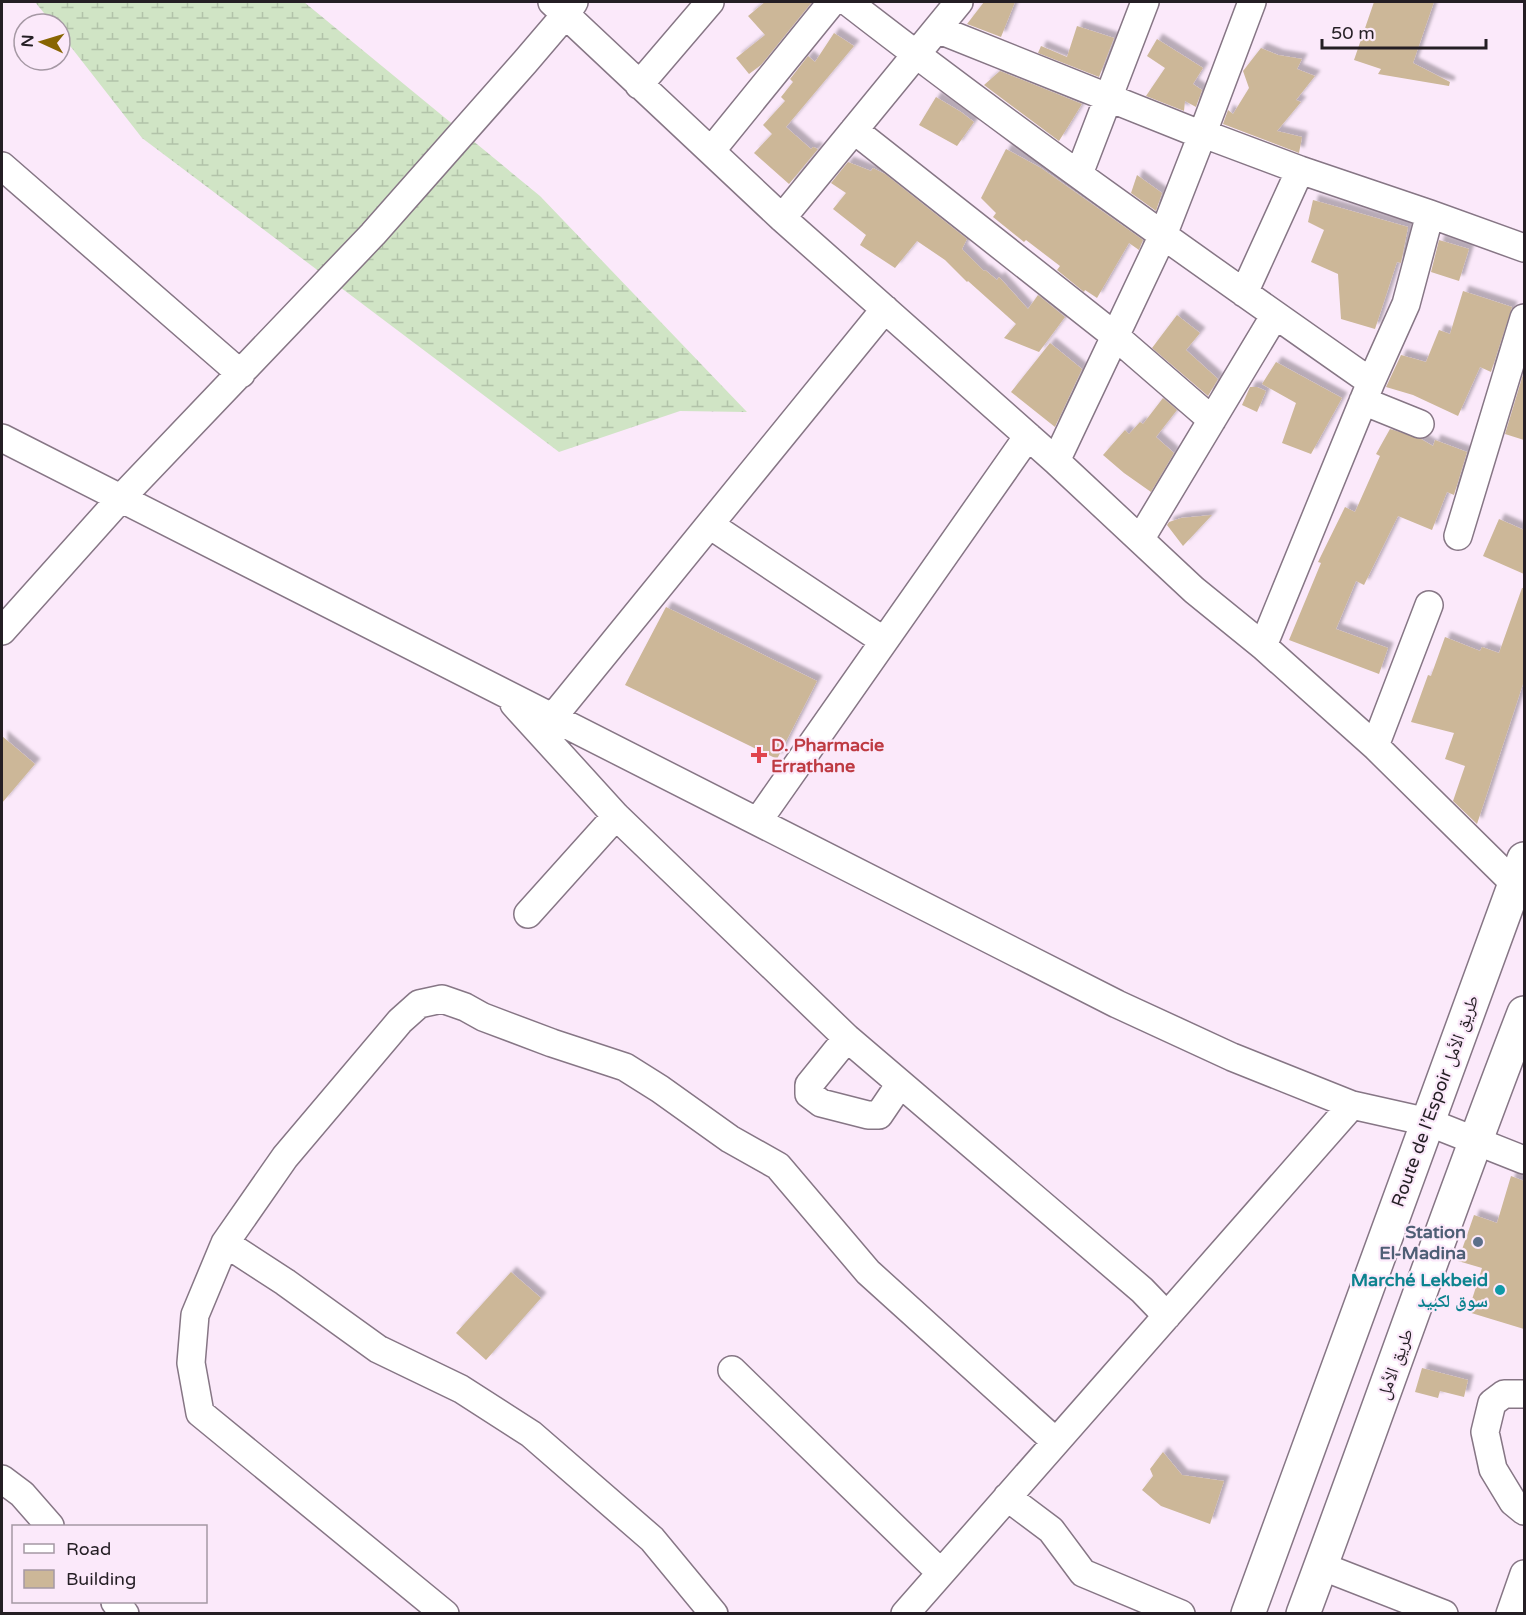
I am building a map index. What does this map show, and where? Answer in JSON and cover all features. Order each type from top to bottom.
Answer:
[{"type":"highway","name":"Route de l’Espoir طريق الأمل","points":[[1248,1614],[1520,872]]},
{"type":"highway","name":"طريق الأمل","points":[[1303,1614],[1474,1142],[1524,1013]]},
{"type":"street","points":[[639,85],[710,2]]},
{"type":"street","points":[[711,151],[832,2]]},
{"type":"street","points":[[848,2],[916,55],[1275,315],[1367,391],[1420,424]]},
{"type":"street","points":[[782,218],[958,2]]},
{"type":"street","points":[[1079,174],[1145,2]]},
{"type":"street","points":[[1056,461],[1163,235],[1252,2]]},
{"type":"street","points":[[2,631],[121,498],[373,234],[564,6],[639,85],[782,218],[1056,461],[1194,590],[1263,646],[1520,872]]},
{"type":"street","points":[[937,29],[1202,135],[1225,141],[1300,170],[1524,248]]},
{"type":"street","points":[[854,130],[1116,336],[1212,420]]},
{"type":"street","points":[[2,166],[241,374]]},
{"type":"street","points":[[1244,293],[1300,170]]},
{"type":"street","points":[[1263,646],[1367,391],[1406,304],[1430,214]]},
{"type":"street","points":[[553,717],[885,309]]},
{"type":"street","points":[[1141,538],[1275,315]]},
{"type":"street","points":[[1458,536],[1524,318]]},
{"type":"street","points":[[758,821],[1028,436]]},
{"type":"street","points":[[2,438],[1117,1004],[1232,1057],[1352,1105],[1428,1122],[1524,1160]]},
{"type":"street","points":[[710,525],[884,641]]},
{"type":"street","points":[[1375,746],[1429,604]]},
{"type":"street","points":[[503,692],[616,816],[847,1038],[1142,1290],[1167,1316]]},
{"type":"street","points":[[528,914],[616,816]]},
{"type":"street","points":[[445,1614],[201,1413],[190,1362],[195,1315],[225,1243],[285,1157],[400,1022],[419,1004],[442,999],[542,1040],[625,1068],[730,1139],[778,1166],[868,1272],[1056,1442]]},
{"type":"street","points":[[847,1038],[808,1085],[809,1094],[821,1104],[868,1115],[879,1114],[900,1084]]},
{"type":"street","points":[[905,1614],[1352,1105]]},
{"type":"street","points":[[225,1243],[285,1282],[378,1349],[461,1389],[531,1434],[652,1539],[714,1614]]},
{"type":"street","points":[[732,1370],[941,1573]]},
{"type":"street","points":[[1524,1394],[1504,1394],[1492,1403],[1485,1432],[1494,1469],[1513,1502],[1524,1511]]},
{"type":"street","points":[[2,1479],[22,1494],[48,1525]]},
{"type":"street","points":[[1007,1497],[1051,1530],[1083,1573],[1181,1614]]},
{"type":"street","points":[[1321,1566],[1444,1614]]},
{"type":"street","points":[[1510,1614],[1524,1574]]},
{"type":"green space","points":[[35,2],[304,2],[540,196],[747,412],[680,411],[559,452],[142,138],[72,48],[72,12],[43,12]]},
{"type":"building","points":[[765,2],[812,2],[761,65],[749,74],[736,58],[765,35],[748,16]]},
{"type":"building","points":[[984,2],[1015,2],[1001,37],[967,24]]},
{"type":"building","points":[[1374,2],[1434,2],[1413,63],[1450,82],[1449,86],[1378,74],[1381,69],[1354,60]]},
{"type":"building","points":[[1077,26],[1114,38],[1099,77],[1038,53],[1041,46],[1067,57]]},
{"type":"building","points":[[834,33],[854,46],[786,127],[811,149],[813,147],[818,149],[789,184],[754,153],[772,134],[763,125],[785,101],[781,97],[793,82],[790,79],[808,56],[815,62]]},
{"type":"building","points":[[1157,39],[1203,68],[1193,84],[1202,90],[1196,107],[1185,101],[1184,111],[1146,96],[1165,68],[1147,56]]},
{"type":"building","points":[[1261,48],[1278,55],[1302,59],[1297,69],[1315,76],[1296,100],[1301,102],[1277,131],[1302,137],[1299,153],[1223,124],[1228,110],[1233,114],[1249,88],[1243,71]]},
{"type":"building","points":[[1000,71],[1082,104],[1059,141],[984,85]]},
{"type":"building","points":[[936,97],[974,122],[957,146],[919,125]]},
{"type":"building","points":[[1006,149],[1041,168],[1143,240],[1139,250],[1129,243],[1097,298],[1085,290],[1084,292],[1057,270],[1060,266],[1026,240],[1024,242],[993,217],[996,213],[981,198]]},
{"type":"building","points":[[848,162],[871,171],[873,168],[885,174],[967,239],[962,249],[984,271],[997,280],[999,277],[1028,309],[1038,295],[1065,317],[1039,352],[1004,338],[1016,324],[945,260],[917,241],[895,268],[860,245],[866,235],[833,209],[846,193],[831,183]]},
{"type":"building","points":[[1137,175],[1162,193],[1156,211],[1131,193]]},
{"type":"building","points":[[1313,200],[1408,227],[1401,263],[1397,262],[1375,329],[1341,319],[1338,274],[1311,262],[1324,230],[1308,222]]},
{"type":"building","points":[[1439,240],[1469,249],[1459,281],[1431,272]]},
{"type":"building","points":[[1463,291],[1512,307],[1491,372],[1480,367],[1458,416],[1413,395],[1386,387],[1401,355],[1426,362],[1439,330],[1450,334]]},
{"type":"building","points":[[1177,315],[1200,333],[1186,350],[1218,379],[1208,396],[1152,348]]},
{"type":"building","points":[[1050,343],[1082,369],[1055,427],[1011,392]]},
{"type":"building","points":[[1276,362],[1342,398],[1311,454],[1282,443],[1296,403],[1262,384]]},
{"type":"building","points":[[1524,371],[1524,440],[1505,434]]},
{"type":"building","points":[[1250,387],[1266,391],[1257,412],[1242,405]]},
{"type":"building","points":[[1163,398],[1177,410],[1156,437],[1174,453],[1151,492],[1103,455],[1125,430],[1129,434],[1140,422],[1143,424]]},
{"type":"building","points":[[1390,429],[1421,439],[1433,446],[1435,440],[1467,452],[1454,495],[1447,492],[1432,530],[1398,516],[1364,585],[1356,581],[1336,629],[1388,648],[1379,674],[1289,640],[1321,563],[1318,562],[1345,507],[1355,512],[1380,456],[1376,454]]},
{"type":"building","points":[[1212,515],[1183,546],[1167,525],[1181,518]]},
{"type":"building","points":[[1499,519],[1524,530],[1524,574],[1483,556]]},
{"type":"building","points":[[1522,588],[1524,588],[1524,681],[1477,824],[1453,801],[1465,766],[1445,759],[1454,733],[1411,722],[1445,637],[1480,651],[1482,647],[1499,653]]},
{"type":"building","points":[[666,607],[817,681],[777,759],[625,685]]},
{"type":"building","points":[[2,736],[35,764],[2,803]]},
{"type":"building","points":[[1511,1176],[1524,1181],[1524,1329],[1468,1312],[1482,1268],[1458,1261],[1474,1215],[1497,1223]]},
{"type":"building","points":[[511,1272],[541,1298],[486,1360],[456,1333]]},
{"type":"building","points":[[1422,1368],[1468,1380],[1464,1397],[1440,1391],[1438,1398],[1415,1392]]},
{"type":"building","points":[[1163,1452],[1182,1475],[1224,1481],[1210,1524],[1161,1506],[1142,1490],[1153,1476],[1150,1469]]},
{"type":"place","name":"D. Pharmacie Errathane","points":[[759,755]]},
{"type":"place","name":"Station El-Madina","points":[[1478,1242]]},
{"type":"place","name":"Marché Lekbeid سوق لكبيد","points":[[1500,1290]]}]
